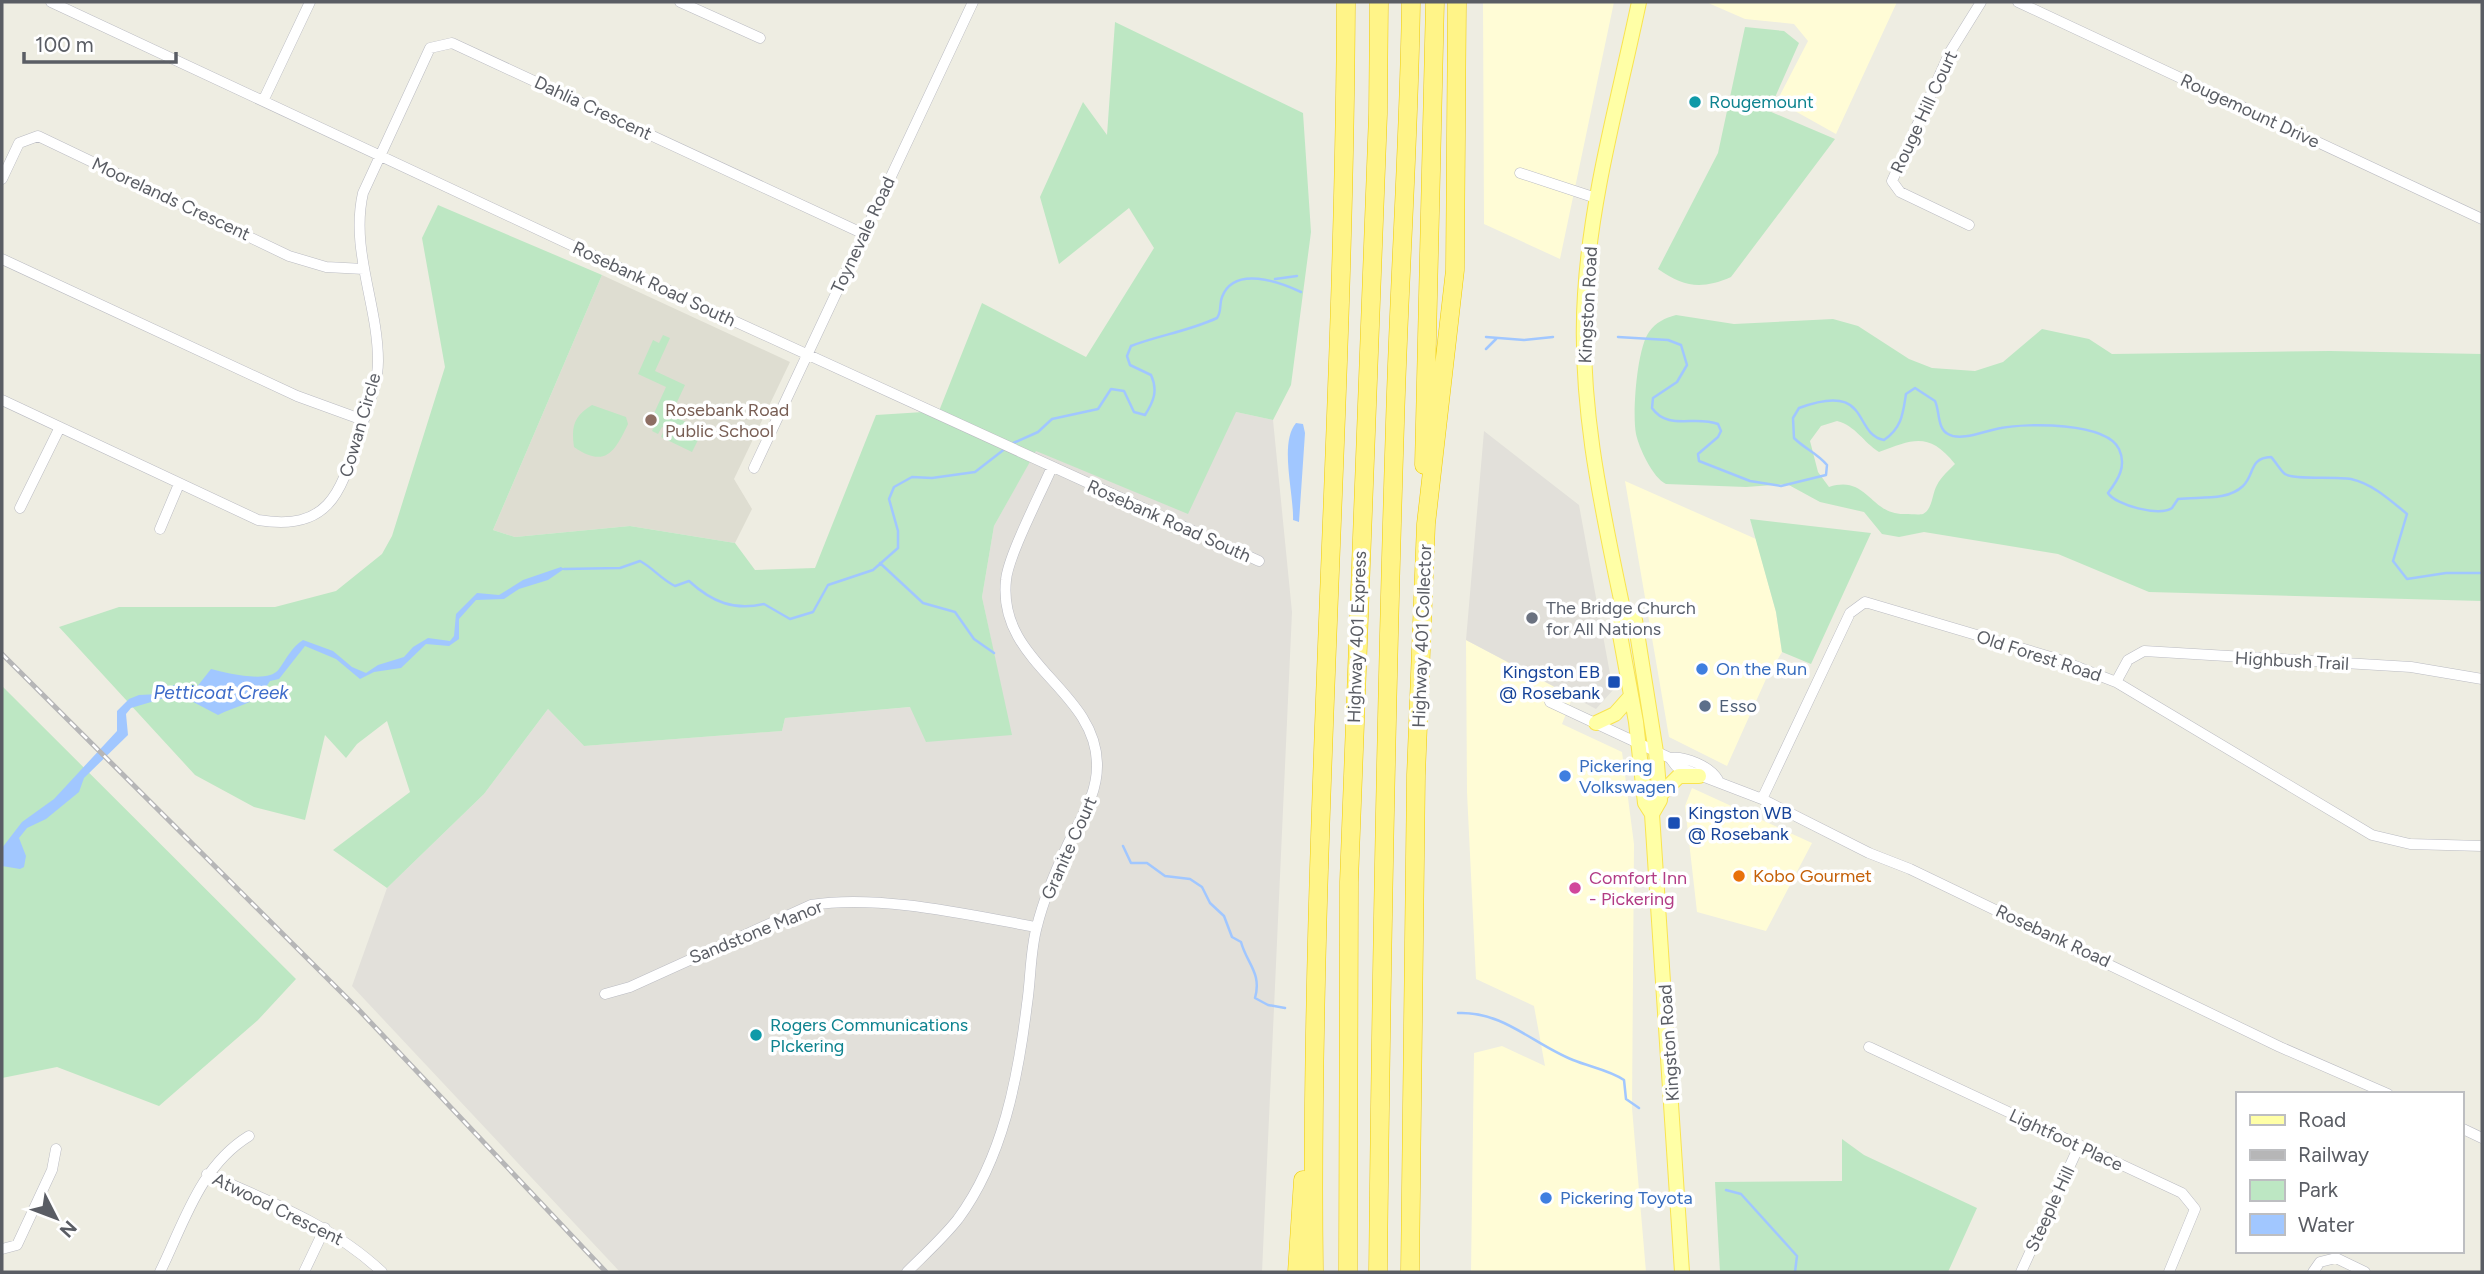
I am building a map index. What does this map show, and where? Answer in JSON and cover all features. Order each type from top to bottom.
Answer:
[{"type":"highway","points":[[1314,1272],[1316,1051],[1326,680],[1345,207],[1346,2]]},
{"type":"highway","name":"Highway 401 Express","points":[[1349,1272],[1349,882],[1378,127],[1378,2]]},
{"type":"highway","name":"Highway 401 Express","points":[[1378,1272],[1386,731],[1396,384],[1409,131],[1410,2]]},
{"type":"highway","points":[[1426,524],[1423,430],[1435,2]]},
{"type":"highway","name":"Highway 401 Collector","points":[[1410,1272],[1416,775],[1426,524],[1455,270],[1457,2]]},
{"type":"highway","points":[[1297,1272],[1316,1051]]},
{"type":"main road","name":"Kingston Road","points":[[1639,2],[1596,198],[1585,294],[1587,416],[1623,609],[1618,624],[1639,744],[1645,803],[1652,814]]},
{"type":"main road","name":"Kingston Road","points":[[1623,609],[1635,621],[1663,755],[1660,795],[1652,814],[1682,1272]]},
{"type":"main road","points":[[1596,723],[1615,714],[1631,696]]},
{"type":"main road","points":[[1660,795],[1679,776],[1699,776]]},
{"type":"street","name":"Rosebank Road South","points":[[51,2],[1018,452],[1259,561]]},
{"type":"street","points":[[264,99],[310,2]]},
{"type":"street","points":[[680,2],[760,38]]},
{"type":"street","name":"Toynevale Road","points":[[754,468],[973,2]]},
{"type":"street","name":"Rouge Hill Court","points":[[1969,225],[1900,192],[1892,181],[1950,52],[1981,2]]},
{"type":"street","name":"Rougemount Drive","points":[[2018,2],[2482,219]]},
{"type":"street","name":"Dahlia Crescent","points":[[381,156],[430,48],[452,43],[864,233]]},
{"type":"street","name":"Moorelands Crescent","points":[[2,179],[19,143],[38,136],[289,256],[326,267],[364,269]]},
{"type":"street","name":"Cowan Circle","points":[[2,400],[258,520],[277,523],[308,519],[341,491],[378,364],[377,338],[364,269],[359,209],[363,193],[381,156]]},
{"type":"street","points":[[1520,173],[1596,198]]},
{"type":"street","points":[[2,259],[297,396],[363,420]]},
{"type":"street","points":[[20,508],[60,427]]},
{"type":"street","name":"Granite Court","points":[[907,1272],[958,1218],[985,1174],[996,1148],[1007,1114],[1027,1006],[1036,927],[1058,865],[1094,795],[1097,761],[1089,730],[1017,640],[1006,610],[1006,578],[1052,467]]},
{"type":"street","points":[[160,529],[179,484]]},
{"type":"street","name":"Old Forest Road","points":[[1762,799],[1850,613],[1865,602],[2054,658],[2116,682],[2372,835],[2410,844],[2482,846]]},
{"type":"street","name":"Highbush Trail","points":[[2116,682],[2128,660],[2144,651],[2411,667],[2482,680]]},
{"type":"street","name":"Rosebank Road","points":[[1549,702],[1663,755],[1676,766],[1762,799],[1869,853],[2016,919],[2280,1047],[2383,1092]]},
{"type":"street","name":"Rosebank Road","points":[[1663,755],[1680,756],[1713,772],[1718,780]]},
{"type":"street","name":"Sandstone Manor","points":[[605,994],[630,987],[811,905],[835,901],[864,901],[1036,927]]},
{"type":"street","name":"Lightfoot Place","points":[[1869,1046],[2182,1193],[2195,1209],[2169,1272]]},
{"type":"street","points":[[2463,1129],[2482,1138]]},
{"type":"street","name":"Atwood Crescent","points":[[160,1272],[206,1174],[233,1146],[249,1136]]},
{"type":"street","name":"Steeple Hill","points":[[2021,1272],[2079,1146]]},
{"type":"street","points":[[2,1250],[17,1245],[52,1170],[56,1149]]},
{"type":"street","name":"Atwood Crescent","points":[[206,1174],[325,1228],[358,1250],[382,1272]]},
{"type":"street","points":[[304,1272],[325,1228]]},
{"type":"street","points":[[2313,1272],[2320,1262],[2336,1258],[2365,1272]]},
{"type":"shaded area","points":[[1483,2],[1614,2],[1560,259],[1484,224]]},
{"type":"shaded area","points":[[1706,2],[1897,2],[1836,134],[1777,101],[1808,41],[1794,24],[1745,19]]},
{"type":"shaded area","name":"Rosebank Road Public School","points":[[602,275],[790,362],[734,479],[752,509],[735,543],[630,526],[515,537],[493,530]]},
{"type":"shaded area","points":[[1236,412],[1273,420],[1292,612],[1262,1272],[620,1272],[352,986],[387,888],[484,794],[548,709],[584,746],[782,731],[785,718],[911,707],[1011,735],[982,597],[994,526],[1036,450],[1059,459]]},
{"type":"shaded area","points":[[1484,431],[1579,505],[1613,690],[1596,709],[1466,640]]},
{"type":"shaded area","points":[[1625,481],[1756,539],[1776,612],[1782,652],[1766,679],[1727,766],[1669,737]]},
{"type":"shaded area","points":[[1466,640],[1573,696],[1562,724],[1622,752],[1634,844],[1632,1108],[1646,1272],[1471,1272],[1474,1053],[1502,1046],[1545,1066],[1534,1006],[1476,979],[1467,792]]},
{"type":"shaded area","points":[[1692,788],[1812,843],[1766,931],[1697,912],[1685,806]]},
{"type":"green space","points":[[1115,22],[1303,113],[1311,232],[1291,385],[1273,420],[1236,412],[1188,514],[1036,451],[994,526],[982,597],[1012,735],[926,742],[910,707],[785,718],[782,731],[584,746],[548,709],[484,794],[387,888],[333,850],[410,792],[387,721],[357,744],[346,758],[325,735],[305,820],[254,807],[195,775],[59,627],[119,607],[275,607],[336,591],[382,554],[392,536],[445,367],[422,238],[438,205],[602,275],[493,530],[515,537],[630,526],[735,543],[755,570],[815,568],[876,415],[939,411],[982,303],[1086,357],[1154,248],[1129,208],[1059,264],[1040,197],[1083,102],[1107,135]]},
{"type":"green space","points":[[1745,27],[1784,31],[1799,43],[1769,111],[1835,139],[1731,277],[1711,284],[1693,285],[1676,280],[1658,269],[1718,153]]},
{"type":"green space","points":[[1676,315],[1734,324],[1833,319],[1858,326],[1909,359],[1932,368],[1975,371],[2003,362],[2042,329],[2089,339],[2112,354],[2330,351],[2482,354],[2482,601],[2149,592],[2058,554],[1924,532],[1899,537],[1882,534],[1864,512],[1820,502],[1787,484],[1746,487],[1666,484],[1656,476],[1643,454],[1636,434],[1635,412],[1639,366],[1645,340],[1661,321]],"holes":[[[1837,421],[1844,423],[1879,452],[1920,441],[1929,443],[1946,454],[1955,464],[1935,488],[1931,505],[1926,512],[1894,513],[1852,486],[1829,487],[1818,472],[1810,441],[1821,426]]]},
{"type":"green space","points":[[663,335],[670,338],[655,371],[685,385],[671,415],[703,430],[692,452],[661,437],[665,428],[662,427],[658,434],[652,431],[656,423],[651,420],[666,387],[638,374],[653,340],[659,343]]},
{"type":"green space","points":[[592,405],[626,417],[628,424],[614,449],[602,457],[574,447],[575,422],[581,413]]},
{"type":"green space","points":[[1750,519],[1871,533],[1811,664],[1782,652],[1776,612]]},
{"type":"green space","points":[[2,686],[296,979],[258,1020],[159,1106],[57,1067],[2,1078]]},
{"type":"green space","points":[[1842,1139],[1864,1155],[1977,1208],[1948,1272],[1720,1272],[1715,1182],[1842,1181]]},
{"type":"water","points":[[1296,423],[1303,424],[1305,433],[1299,522],[1293,520],[1288,469],[1288,443]]},
{"type":"water","name":"Petticoat Creek","points":[[561,567],[564,569],[548,580],[519,589],[504,599],[476,600],[459,619],[459,639],[449,646],[426,644],[401,668],[374,672],[360,679],[336,659],[305,646],[279,679],[270,681],[253,700],[218,715],[178,694],[131,708],[126,714],[128,735],[84,778],[79,792],[46,819],[27,828],[19,838],[26,856],[24,867],[20,869],[2,866],[2,848],[22,822],[54,799],[117,731],[117,711],[129,699],[139,695],[160,694],[174,685],[196,688],[211,669],[247,676],[266,676],[279,669],[303,640],[333,651],[352,667],[366,673],[378,665],[404,657],[413,647],[428,638],[450,641],[454,636],[456,614],[477,593],[499,595],[523,580]]},
{"type":"waterway","name":"Petticoat Creek","points":[[1275,279],[1297,276]]},
{"type":"waterway","name":"Petticoat Creek","points":[[1011,444],[1038,432],[1052,419],[1098,409],[1111,389],[1124,391],[1134,412],[1145,415],[1153,400],[1154,386],[1151,375],[1130,365],[1127,356],[1131,346],[1217,318],[1222,297],[1236,281],[1270,281],[1301,292]]},
{"type":"waterway","name":"Petticoat Creek","points":[[1486,337],[1524,340],[1553,337]]},
{"type":"waterway","name":"Petticoat Creek","points":[[1618,337],[1668,340],[1681,345],[1687,365],[1677,382],[1653,398],[1652,408],[1658,415],[1674,421],[1718,424],[1721,431],[1718,437],[1698,454],[1699,461],[1750,481],[1781,486],[1826,475],[1827,465],[1794,438],[1793,418],[1799,408],[1822,401],[1839,401],[1850,405],[1867,429],[1884,440],[1898,425],[1906,394],[1915,388],[1935,401],[1942,428],[1953,436],[1967,436],[2013,426],[2046,425],[2083,429],[2111,440],[2119,449],[2122,467],[2108,493],[2119,502],[2138,508],[2166,510],[2172,508],[2178,499],[2212,497],[2236,491],[2247,481],[2259,460],[2271,457],[2283,472],[2290,476],[2359,481],[2381,493],[2407,514],[2393,561],[2407,579],[2446,573],[2482,573]]},
{"type":"waterway","name":"Petticoat Creek","points":[[1486,349],[1496,339]]},
{"type":"waterway","name":"Petticoat Creek","points":[[564,569],[620,568],[640,561],[675,586],[689,581],[724,603],[743,606],[764,604],[790,619],[813,612],[828,585],[873,570],[898,548],[898,531],[889,499],[894,487],[912,477],[932,478],[975,472],[1006,448]]},
{"type":"waterway","points":[[880,563],[923,603],[955,612],[974,639],[994,653]]},
{"type":"waterway","points":[[1123,846],[1131,863],[1147,863],[1165,876],[1190,879],[1202,887],[1210,903],[1224,916],[1232,937],[1241,942],[1257,982],[1255,998],[1268,1005],[1285,1008]]},
{"type":"waterway","points":[[1458,1013],[1489,1017],[1504,1023],[1558,1053],[1624,1080],[1626,1099],[1639,1108]]},
{"type":"waterway","points":[[1726,1190],[1741,1194],[1797,1256],[1795,1272]]},
{"type":"railway","points":[[2,654],[358,1009],[606,1272]]},
{"type":"place","name":"Rougemount","points":[[1695,102]]},
{"type":"place","name":"Rosebank Road Public School","points":[[651,420]]},
{"type":"place","name":"The Bridge Church for All Nations","points":[[1532,618]]},
{"type":"place","name":"On the Run","points":[[1702,669]]},
{"type":"place","name":"Kingston EB @ Rosebank","points":[[1614,682]]},
{"type":"place","name":"Esso","points":[[1705,706]]},
{"type":"place","name":"Pickering Volkswagen","points":[[1565,776]]},
{"type":"place","name":"Kingston WB @ Rosebank","points":[[1674,823]]},
{"type":"place","name":"Kobo Gourmet","points":[[1739,876]]},
{"type":"place","name":"Comfort Inn - Pickering","points":[[1575,888]]},
{"type":"place","name":"Rogers Communications PIckering","points":[[756,1035]]},
{"type":"place","name":"Pickering Toyota","points":[[1546,1198]]}]
